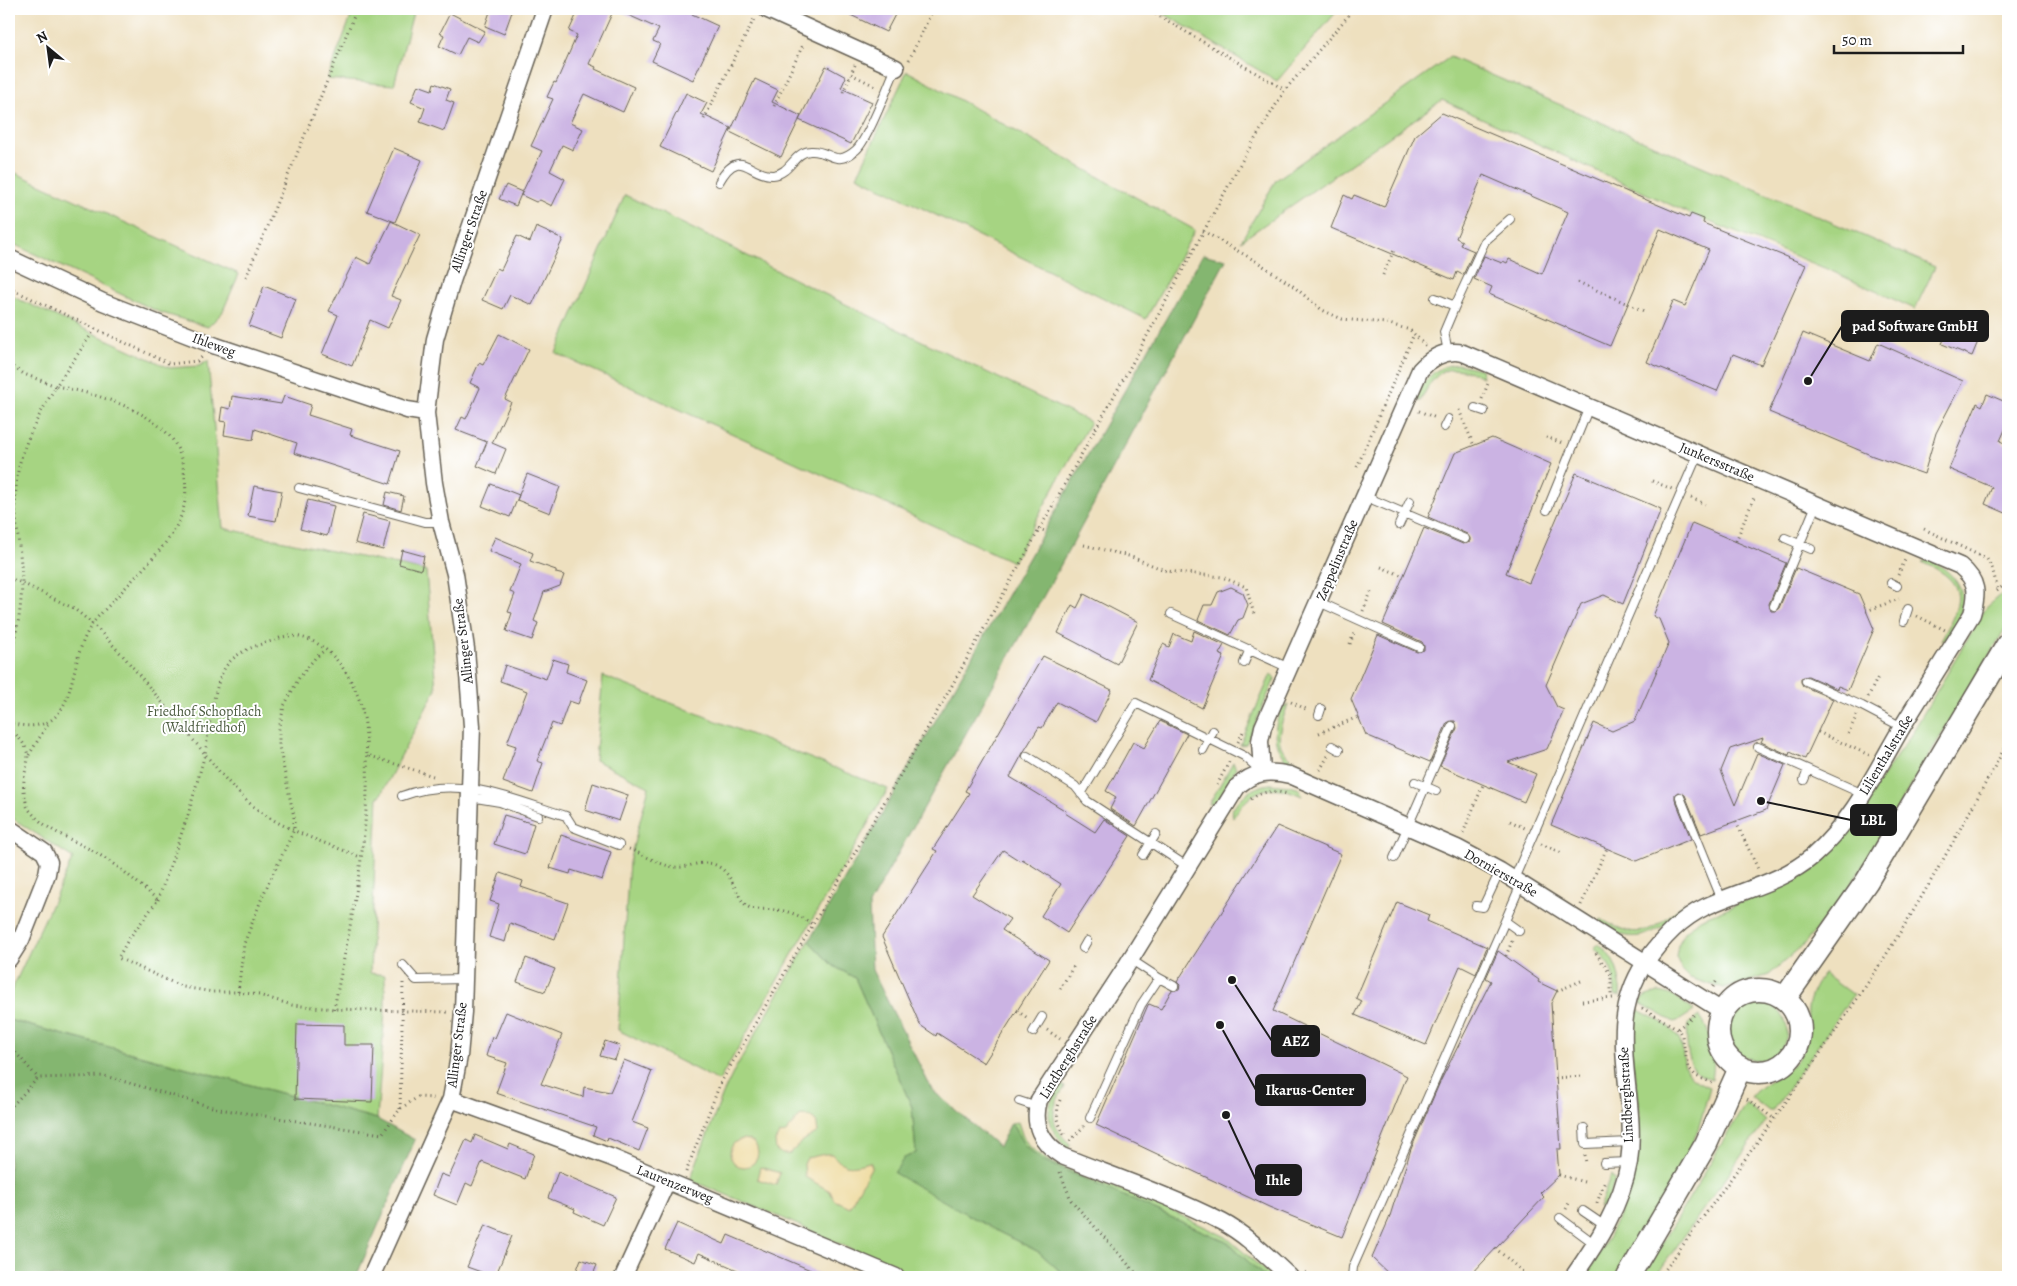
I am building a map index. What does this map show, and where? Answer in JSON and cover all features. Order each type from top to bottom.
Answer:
[{"type":"street","name":"Allinger Straße","points":[[371,1277],[450,1099],[458,1056],[463,1012],[472,726],[466,649],[455,574],[441,522],[430,458],[426,413],[436,339],[452,280],[545,9]]},
{"type":"street","points":[[760,13],[810,30],[896,68]]},
{"type":"street","name":"Ihleweg","points":[[9,258],[103,302],[216,346],[407,410],[426,413]]},
{"type":"street","name":"Junkersstraße","points":[[1442,355],[1463,353],[1960,566],[1968,572],[1973,580],[1977,595],[1976,600]]},
{"type":"street","name":"Zeppelinstraße","points":[[1262,772],[1260,741],[1263,727],[1420,370],[1442,355]]},
{"type":"street","name":"Lilienthalstraße","points":[[1645,964],[1680,923],[1703,908],[1786,875],[1813,856],[1842,824],[1864,794],[1902,727],[1972,614],[1976,600]]},
{"type":"street","points":[[1784,998],[1867,881],[2008,644]]},
{"type":"street","name":"Dornierstraße","points":[[1262,772],[1290,775],[1457,848],[1518,881],[1645,964],[1713,1005]]},
{"type":"street","name":"Lindberghstraße","points":[[1262,772],[1252,775],[1236,788],[1040,1100],[1037,1108],[1038,1129],[1044,1141],[1062,1156],[1223,1222],[1260,1250],[1290,1277]]},
{"type":"street","points":[[9,828],[44,852],[49,862],[47,874],[21,940],[9,959]]},
{"type":"street","name":"Lindberghstraße","points":[[1574,1277],[1595,1244],[1614,1207],[1621,1162],[1630,1142],[1623,1022],[1633,985],[1645,964]]},
{"type":"street","points":[[1752,990],[1763,990],[1784,998],[1794,1008],[1800,1021],[1801,1034],[1798,1048],[1790,1059],[1780,1068],[1767,1072],[1753,1072],[1740,1068],[1731,1062],[1723,1053],[1719,1042],[1713,1005],[1731,1000],[1752,990]]},
{"type":"street","points":[[1628,1277],[1706,1144],[1740,1068]]},
{"type":"street","name":"Laurenzerweg","points":[[450,1099],[610,1157],[896,1277]]},
{"type":"street","points":[[623,1277],[673,1184]]},
{"type":"lane","points":[[719,182],[725,171],[741,164],[772,175],[783,172],[796,158],[805,152],[817,152],[837,159],[851,154],[863,142],[896,68]]},
{"type":"lane","points":[[1442,355],[1444,332],[1485,241],[1510,219]]},
{"type":"lane","points":[[1436,298],[1455,306]]},
{"type":"lane","points":[[1547,510],[1577,449],[1589,407]]},
{"type":"lane","points":[[1352,1277],[1353,1267],[1506,921],[1531,840],[1698,454]]},
{"type":"lane","points":[[299,488],[425,522],[441,522]]},
{"type":"lane","points":[[1364,496],[1465,539]]},
{"type":"lane","points":[[1400,525],[1410,501]]},
{"type":"lane","points":[[1774,606],[1816,505]]},
{"type":"lane","points":[[1785,538],[1811,549]]},
{"type":"lane","points":[[1318,602],[1419,647]]},
{"type":"lane","points":[[1904,621],[1908,610]]},
{"type":"lane","points":[[1171,614],[1250,648],[1289,668]]},
{"type":"lane","points":[[1244,663],[1250,648]]},
{"type":"lane","points":[[1806,681],[1862,706],[1902,727]]},
{"type":"lane","points":[[1081,794],[1136,703],[1235,751],[1244,756],[1262,772]]},
{"type":"lane","points":[[1394,858],[1452,726]]},
{"type":"lane","points":[[1203,750],[1213,731]]},
{"type":"lane","points":[[1758,747],[1864,794]]},
{"type":"lane","points":[[1027,756],[1075,786],[1088,802],[1188,867]]},
{"type":"lane","points":[[1825,777],[1829,769]]},
{"type":"lane","points":[[1804,780],[1808,770]]},
{"type":"lane","points":[[1414,782],[1436,791]]},
{"type":"lane","points":[[402,796],[415,791],[438,787],[471,793],[538,816]]},
{"type":"lane","points":[[471,793],[486,790],[566,816],[573,827],[619,845]]},
{"type":"lane","points":[[1680,797],[1722,900]]},
{"type":"lane","points":[[1143,854],[1156,834]]},
{"type":"lane","points":[[1476,906],[1483,907],[1500,871]]},
{"type":"lane","points":[[1506,921],[1519,931]]},
{"type":"lane","points":[[1130,959],[1174,986]]},
{"type":"lane","points":[[403,965],[416,980],[464,979]]},
{"type":"lane","points":[[1090,1118],[1141,1005],[1159,978]]},
{"type":"lane","points":[[1033,1032],[1042,1017]]},
{"type":"lane","points":[[1019,1101],[1037,1108]]},
{"type":"lane","points":[[1584,1128],[1585,1144],[1630,1142]]},
{"type":"lane","points":[[1604,1163],[1621,1162]]},
{"type":"lane","points":[[1583,1211],[1605,1226]]},
{"type":"lane","points":[[1560,1218],[1595,1244]]},
{"type":"path","points":[[246,277],[357,9]]},
{"type":"path","points":[[896,68],[906,67],[933,9]]},
{"type":"path","points":[[1147,9],[1285,90]]},
{"type":"path","points":[[673,1184],[720,1084],[945,698],[1038,528],[1128,371],[1244,157],[1285,90],[1354,9]]},
{"type":"path","points":[[704,119],[760,13]]},
{"type":"path","points":[[774,106],[810,30]]},
{"type":"path","points":[[843,92],[860,53]]},
{"type":"path","points":[[851,74],[885,92]]},
{"type":"path","points":[[1203,231],[1260,263],[1293,286],[1322,310],[1342,319],[1386,323],[1410,330],[1442,355]]},
{"type":"path","points":[[1383,275],[1394,250]]},
{"type":"path","points":[[1578,282],[1644,311]]},
{"type":"path","points":[[9,288],[170,364],[197,361],[216,346]]},
{"type":"path","points":[[9,655],[15,639],[22,583],[16,516],[18,468],[27,438],[56,386],[95,329]]},
{"type":"path","points":[[1354,474],[1414,334]]},
{"type":"path","points":[[9,365],[24,374],[56,386],[93,395],[133,411],[154,422],[173,440],[179,452],[184,470],[186,495],[180,521],[154,557],[92,623],[82,644],[69,695],[63,708],[49,722],[29,755],[23,786],[27,807],[49,828],[97,853],[127,873],[158,900]]},
{"type":"path","points":[[1479,409],[1495,367]]},
{"type":"path","points":[[1404,404],[1446,423]]},
{"type":"path","points":[[1459,410],[1474,446]]},
{"type":"path","points":[[1736,541],[1760,481]]},
{"type":"path","points":[[1038,528],[1045,531]]},
{"type":"path","points":[[1894,585],[1911,544]]},
{"type":"path","points":[[1084,545],[1128,556],[1167,571],[1222,577],[1246,587],[1254,614]]},
{"type":"path","points":[[1381,567],[1403,576]]},
{"type":"path","points":[[9,578],[73,608],[92,623],[125,658],[243,797],[260,811],[294,830],[360,857]]},
{"type":"path","points":[[1866,611],[1900,599]]},
{"type":"path","points":[[1908,610],[1958,637]]},
{"type":"path","points":[[334,1009],[358,884],[368,786],[364,716],[354,686],[340,665],[325,650],[307,639],[289,636],[262,643],[240,652],[226,667],[218,682],[205,754],[188,815],[158,900],[128,940],[118,958],[182,987],[213,992],[238,992],[259,995],[292,1005],[334,1009],[402,1012],[463,1012]]},
{"type":"path","points":[[238,992],[244,944],[263,894],[294,830],[292,809],[279,746],[279,729],[284,706],[299,678],[315,658],[325,650]]},
{"type":"path","points":[[1277,696],[1320,712]]},
{"type":"path","points":[[1319,733],[1358,717]]},
{"type":"path","points":[[9,723],[28,727],[43,725],[49,722]]},
{"type":"path","points":[[1214,790],[1235,751],[1246,724]]},
{"type":"path","points":[[9,728],[25,745],[29,755]]},
{"type":"path","points":[[1818,732],[1883,761]]},
{"type":"path","points":[[1660,1277],[1887,954],[1957,835],[2008,742]]},
{"type":"path","points":[[367,755],[433,776],[438,787]]},
{"type":"path","points":[[1457,848],[1484,785]]},
{"type":"path","points":[[1248,801],[1258,794],[1269,791],[1290,794]]},
{"type":"path","points":[[1736,822],[1766,884]]},
{"type":"path","points":[[1531,840],[1562,853]]},
{"type":"path","points":[[619,845],[670,867],[708,863],[718,866],[729,874],[740,898],[750,908],[779,910],[798,915],[812,924]]},
{"type":"path","points":[[1575,918],[1606,848]]},
{"type":"path","points":[[1591,949],[1604,962],[1611,975],[1610,1006]]},
{"type":"path","points":[[1060,989],[1075,964]]},
{"type":"path","points":[[400,1109],[403,965]]},
{"type":"path","points":[[1557,991],[1581,981]]},
{"type":"path","points":[[1582,1001],[1611,998],[1629,1000],[1678,1029],[1682,1036],[1688,1067],[1696,1076],[1748,1099],[1772,1118]]},
{"type":"path","points":[[1678,1029],[1696,1013],[1713,1005]]},
{"type":"path","points":[[1055,1047],[1064,1031]]},
{"type":"path","points":[[9,1045],[38,1078]]},
{"type":"path","points":[[9,1108],[38,1078],[105,1076],[219,1109],[382,1134],[400,1109],[418,1096],[450,1099]]},
{"type":"path","points":[[1555,1078],[1582,1076]]},
{"type":"path","points":[[1061,1099],[1058,1107],[1059,1125],[1073,1143],[1057,1164],[1071,1200],[1135,1272],[1135,1277]]},
{"type":"path","points":[[1070,1141],[1090,1118]]},
{"type":"path","points":[[1591,1217],[1621,1162]]},
{"type":"path","points":[[1559,1175],[1584,1182]]},
{"type":"path","points":[[1495,1248],[1523,1272]]},
{"type":"green space","points":[[354,9],[414,9],[394,85],[327,79]]},
{"type":"green space","points":[[1156,9],[1339,9],[1277,81]]},
{"type":"green space","points":[[1450,57],[1935,267],[1915,309],[1827,269],[1695,216],[1442,100],[1241,241],[1276,180]]},
{"type":"green space","points":[[907,71],[1195,230],[1146,319],[857,176]]},
{"type":"green space","points":[[9,170],[239,274],[222,313],[208,327],[159,312],[9,242]]},
{"type":"green space","points":[[625,195],[1090,422],[1013,562],[556,353]]},
{"type":"green space","points":[[1203,254],[1226,260],[1052,581],[869,905],[872,970],[932,1090],[999,1147],[1011,1123],[1025,1146],[1042,1160],[1227,1242],[1265,1277],[1064,1277],[1039,1252],[995,1230],[894,1173],[904,1158],[916,1153],[912,1107],[855,978],[832,965],[809,941]]},
{"type":"green space","name":"Friedhof Schopflach (Waldfriedhof)","points":[[9,295],[170,368],[199,366],[208,361],[223,528],[426,571],[436,689],[380,796],[378,796],[370,973],[385,975],[385,1010],[377,1119],[9,1020],[9,996],[73,858],[9,816]]},
{"type":"green space","points":[[1458,364],[1481,369],[1483,377],[1460,370],[1451,369],[1444,371],[1437,375],[1420,402],[1416,396],[1432,374],[1443,367]]},
{"type":"green space","points":[[1930,559],[1951,575],[1961,592],[1961,612],[1957,624],[1951,636],[1941,640],[1954,615],[1957,594],[1954,585],[1948,577],[1922,562]]},
{"type":"green space","points":[[2008,589],[2008,624],[1845,895],[1804,944],[1769,975],[1724,989],[1690,978],[1682,970],[1676,957],[1678,945],[1685,932],[1700,919],[1782,886],[1810,869],[1832,850],[1909,738],[1986,608]]},
{"type":"green space","points":[[1271,674],[1275,679],[1246,744],[1240,745]]},
{"type":"green space","points":[[603,676],[888,789],[719,1081],[618,1030],[629,862],[649,787],[595,760]]},
{"type":"green space","points":[[1288,705],[1280,730],[1279,739],[1281,746],[1292,759],[1314,772],[1306,774],[1296,768],[1288,762],[1278,748],[1275,730],[1277,720],[1281,709]]},
{"type":"green space","points":[[1233,762],[1236,768],[1216,804],[1209,804]]},
{"type":"green space","points":[[1270,784],[1300,789],[1302,796],[1280,789],[1262,790],[1247,800],[1233,818],[1232,810],[1244,796],[1258,787]]},
{"type":"green space","points":[[1686,902],[1685,910],[1655,931],[1645,935],[1625,936],[1600,925],[1601,919],[1627,931],[1638,932],[1647,930],[1665,920]]},
{"type":"green space","points":[[809,941],[832,965],[855,978],[912,1107],[916,1153],[995,1230],[1039,1252],[1064,1277],[913,1277],[778,1216],[690,1180],[723,1094],[735,1069]]},
{"type":"green space","points":[[1599,944],[1609,955],[1616,967],[1620,996],[1615,995],[1613,974],[1608,963],[1594,948]]},
{"type":"green space","points":[[1823,973],[1853,995],[1773,1111],[1769,1111],[1751,1097],[1764,1084],[1787,1070],[1799,1057],[1807,1039],[1810,999]]},
{"type":"green space","points":[[1658,992],[1673,996],[1694,1011],[1674,1022],[1640,1003],[1644,997]]},
{"type":"green space","points":[[1752,1002],[1764,1002],[1779,1010],[1787,1025],[1787,1037],[1779,1052],[1764,1060],[1752,1060],[1737,1052],[1729,1037],[1729,1025],[1737,1010]]},
{"type":"green space","points":[[1637,1009],[1661,1022],[1674,1032],[1682,1047],[1686,1068],[1690,1075],[1697,1081],[1710,1087],[1698,1130],[1677,1178],[1620,1277],[1585,1277],[1619,1215],[1634,1174],[1640,1128],[1639,1103],[1631,1044],[1632,1028]]},
{"type":"green space","points":[[1699,1016],[1707,1030],[1712,1046],[1712,1080],[1695,1071],[1688,1055],[1688,1024]]},
{"type":"green space","points":[[9,1020],[377,1119],[415,1140],[356,1277],[9,1277]]},
{"type":"green space","points":[[1060,1084],[1065,1087],[1056,1103],[1054,1117],[1059,1131],[1070,1144],[1068,1149],[1055,1134],[1049,1118],[1051,1102]]},
{"type":"green space","points":[[1746,1103],[1766,1121],[1655,1277],[1642,1277]]},
{"type":"green space","points":[[1018,1122],[1023,1137],[1029,1146],[1047,1160],[1153,1202],[1226,1237],[1272,1277],[1265,1277],[1227,1242],[1042,1160],[1025,1146],[1011,1123]]},
{"type":"green space","points":[[1611,1175],[1615,1180],[1607,1204],[1599,1208]]},
{"type":"sand","points":[[802,1115],[811,1117],[816,1121],[818,1132],[801,1142],[790,1154],[782,1154],[776,1150],[775,1141],[779,1134],[786,1133]]},
{"type":"sand","points":[[744,1139],[754,1143],[758,1153],[754,1163],[744,1167],[734,1163],[730,1153],[734,1143]]},
{"type":"sand","points":[[832,1154],[845,1165],[870,1162],[872,1166],[849,1207],[834,1200],[830,1191],[805,1177],[804,1164],[807,1158]]},
{"type":"sand","points":[[760,1167],[780,1173],[776,1185],[757,1179]]},
{"type":"building","points":[[491,9],[513,9],[504,34],[485,26]]},
{"type":"building","points":[[579,9],[614,9],[589,64],[596,67],[595,69],[634,87],[623,112],[584,94],[570,123],[583,129],[573,150],[562,145],[550,171],[565,179],[552,206],[540,200],[536,202],[521,195],[542,151],[531,146],[553,99],[547,97],[554,82],[556,83],[577,35],[569,31]]},
{"type":"building","points":[[615,9],[681,9],[718,26],[693,80],[652,61],[660,44],[653,41],[659,29]]},
{"type":"building","points":[[838,9],[898,9],[886,32]]},
{"type":"building","points":[[450,13],[485,31],[478,42],[467,37],[458,55],[439,46],[444,35],[440,33]]},
{"type":"building","points":[[826,66],[846,77],[841,88],[872,102],[851,144],[799,120]]},
{"type":"building","points":[[755,79],[778,90],[772,102],[801,116],[781,157],[730,132]]},
{"type":"building","points":[[434,83],[450,89],[446,100],[454,103],[444,131],[420,122],[425,108],[411,102],[418,85],[432,90]]},
{"type":"building","points":[[686,93],[707,103],[701,114],[731,128],[711,171],[660,147]]},
{"type":"building","points":[[1442,113],[1689,218],[1691,214],[1704,219],[1703,223],[1806,265],[1761,365],[1733,354],[1717,391],[1647,362],[1673,301],[1685,306],[1709,250],[1660,229],[1610,346],[1489,294],[1492,287],[1474,279],[1484,256],[1502,263],[1503,261],[1507,263],[1509,259],[1542,274],[1568,212],[1483,175],[1456,238],[1462,241],[1460,245],[1474,251],[1463,275],[1457,272],[1454,280],[1331,228],[1344,195],[1352,199],[1354,195],[1384,207],[1415,136]]},
{"type":"building","points":[[394,148],[422,160],[395,222],[367,211]]},
{"type":"building","points":[[506,185],[522,192],[516,206],[499,199]]},
{"type":"building","points":[[391,221],[420,235],[391,296],[401,300],[388,328],[370,320],[352,366],[322,354],[338,315],[329,311],[356,257],[370,264]]},
{"type":"building","points":[[536,227],[563,239],[532,305],[510,295],[503,309],[482,300],[497,268],[501,270],[517,236],[530,242]]},
{"type":"building","points":[[264,286],[296,299],[281,338],[249,326]]},
{"type":"building","points":[[1949,327],[1979,339],[1972,356],[1942,344]]},
{"type":"building","points":[[1803,333],[1870,361],[1878,343],[1963,381],[1936,433],[1924,474],[1873,456],[1769,412]]},
{"type":"building","points":[[499,334],[529,349],[505,399],[511,402],[492,443],[506,449],[496,474],[477,466],[487,442],[456,430],[462,417],[466,419],[480,388],[470,383],[479,363],[483,365]]},
{"type":"building","points":[[1987,394],[2008,403],[2008,423],[2000,441],[2008,445],[2008,514],[1985,504],[1992,487],[1949,469],[1977,403],[1982,406]]},
{"type":"building","points":[[232,396],[281,404],[284,396],[311,405],[308,415],[352,429],[350,435],[400,451],[390,484],[294,453],[297,443],[255,429],[253,440],[224,435],[226,422],[220,421],[222,407],[230,409]]},
{"type":"building","points":[[1492,438],[1551,464],[1506,573],[1529,583],[1576,473],[1661,509],[1623,604],[1604,595],[1581,604],[1546,685],[1557,707],[1564,710],[1547,749],[1508,762],[1536,774],[1524,802],[1440,766],[1457,728],[1455,721],[1447,723],[1430,762],[1366,735],[1351,699],[1378,635],[1417,652],[1424,650],[1422,642],[1383,624],[1424,528],[1463,544],[1470,542],[1467,534],[1428,517],[1455,453]]},
{"type":"building","points":[[527,474],[560,487],[550,513],[517,500]]},
{"type":"building","points":[[491,484],[519,495],[510,517],[482,506]]},
{"type":"building","points":[[254,486],[282,491],[276,521],[248,516]]},
{"type":"building","points":[[387,492],[404,496],[401,510],[384,505]]},
{"type":"building","points":[[308,500],[334,506],[327,536],[300,529]]},
{"type":"building","points":[[363,514],[390,521],[383,550],[355,543]]},
{"type":"building","points":[[1692,523],[1786,563],[1769,604],[1771,611],[1779,608],[1796,568],[1859,594],[1874,629],[1848,690],[1838,686],[1837,689],[1808,676],[1801,678],[1803,686],[1833,699],[1805,759],[1790,752],[1789,755],[1761,742],[1763,738],[1730,749],[1721,771],[1735,805],[1757,753],[1785,765],[1766,810],[1701,834],[1685,795],[1678,792],[1675,794],[1675,799],[1691,839],[1637,861],[1551,825],[1594,723],[1612,731],[1635,721],[1669,643],[1659,619],[1653,616]]},
{"type":"building","points":[[495,537],[533,553],[530,561],[556,570],[556,573],[564,575],[560,586],[544,592],[534,621],[538,623],[532,640],[506,631],[512,613],[508,612],[515,594],[510,592],[521,564],[489,551]]},
{"type":"building","points":[[402,550],[424,556],[421,570],[399,564]]},
{"type":"building","points":[[1231,587],[1243,593],[1248,605],[1243,618],[1238,620],[1230,635],[1198,620],[1204,605],[1212,605],[1218,592]]},
{"type":"building","points":[[1084,594],[1138,622],[1117,664],[1058,633],[1072,605],[1077,608]]},
{"type":"building","points":[[1194,631],[1224,645],[1219,654],[1224,656],[1202,708],[1148,680],[1163,644],[1169,647],[1174,634],[1191,641]]},
{"type":"building","points":[[1043,656],[1112,690],[1096,722],[1057,702],[1042,728],[1039,727],[1010,777],[1066,811],[1065,813],[1095,832],[1104,819],[1130,836],[1067,933],[1041,916],[1061,884],[1022,859],[1020,861],[1003,850],[972,895],[1010,919],[1002,930],[1049,960],[984,1063],[937,1033],[936,1036],[920,1025],[882,937],[937,851],[933,849],[969,793],[965,791]]},
{"type":"building","points":[[553,659],[568,664],[566,672],[587,680],[578,704],[569,701],[560,726],[552,723],[537,761],[543,763],[533,793],[503,782],[516,746],[507,743],[527,691],[500,681],[505,665],[546,679]]},
{"type":"building","points":[[1160,721],[1187,734],[1136,826],[1110,809],[1116,797],[1106,791],[1133,742],[1144,748]]},
{"type":"building","points":[[593,783],[628,795],[619,821],[585,810]]},
{"type":"building","points":[[504,815],[534,824],[525,854],[494,844]]},
{"type":"building","points":[[1277,826],[1341,854],[1273,1011],[1407,1076],[1342,1237],[1269,1207],[1096,1125],[1148,1005],[1161,1009],[1171,991],[1179,989],[1180,985],[1177,982]]},
{"type":"building","points":[[561,835],[611,852],[602,880],[571,870],[570,874],[550,868]]},
{"type":"building","points":[[500,873],[523,881],[521,887],[568,903],[555,939],[510,923],[505,942],[489,937],[499,904],[490,901]]},
{"type":"building","points":[[1397,902],[1429,915],[1427,921],[1487,947],[1476,974],[1460,966],[1426,1045],[1355,1015],[1362,1001],[1356,998]]},
{"type":"building","points":[[1498,951],[1539,980],[1538,982],[1557,991],[1551,1003],[1561,1149],[1557,1149],[1559,1175],[1540,1193],[1544,1197],[1469,1277],[1392,1277],[1372,1258],[1389,1219],[1411,1149],[1440,1082],[1491,981],[1486,978]]},
{"type":"building","points":[[526,958],[555,969],[545,992],[517,982]]},
{"type":"building","points":[[506,1012],[562,1035],[541,1084],[583,1097],[584,1087],[610,1092],[624,1060],[652,1071],[632,1122],[648,1128],[639,1151],[608,1138],[607,1141],[593,1135],[596,1127],[496,1093],[507,1063],[486,1056],[492,1037],[495,1038]]},
{"type":"building","points":[[297,1024],[344,1025],[344,1045],[374,1045],[372,1102],[295,1099]]},
{"type":"building","points":[[605,1041],[620,1046],[615,1060],[600,1056]]},
{"type":"building","points":[[475,1135],[508,1149],[510,1144],[534,1154],[525,1179],[482,1162],[472,1186],[466,1183],[457,1205],[433,1195],[441,1174],[449,1177],[466,1140],[472,1143]]},
{"type":"building","points":[[558,1172],[616,1197],[603,1225],[574,1212],[575,1209],[548,1198]]},
{"type":"building","points":[[677,1223],[724,1244],[728,1235],[827,1277],[753,1277],[699,1253],[695,1262],[665,1249]]},
{"type":"building","points":[[485,1225],[512,1236],[495,1277],[467,1267]]},
{"type":"building","points":[[581,1259],[597,1265],[592,1277],[574,1277]]},
{"type":"place","name":"pad Software GmbH","points":[[1808,381]]},
{"type":"place","name":"LBL","points":[[1761,801]]},
{"type":"place","name":"AEZ","points":[[1232,980]]},
{"type":"place","name":"Ikarus-Center","points":[[1220,1025]]},
{"type":"place","name":"Ihle","points":[[1226,1115]]}]
